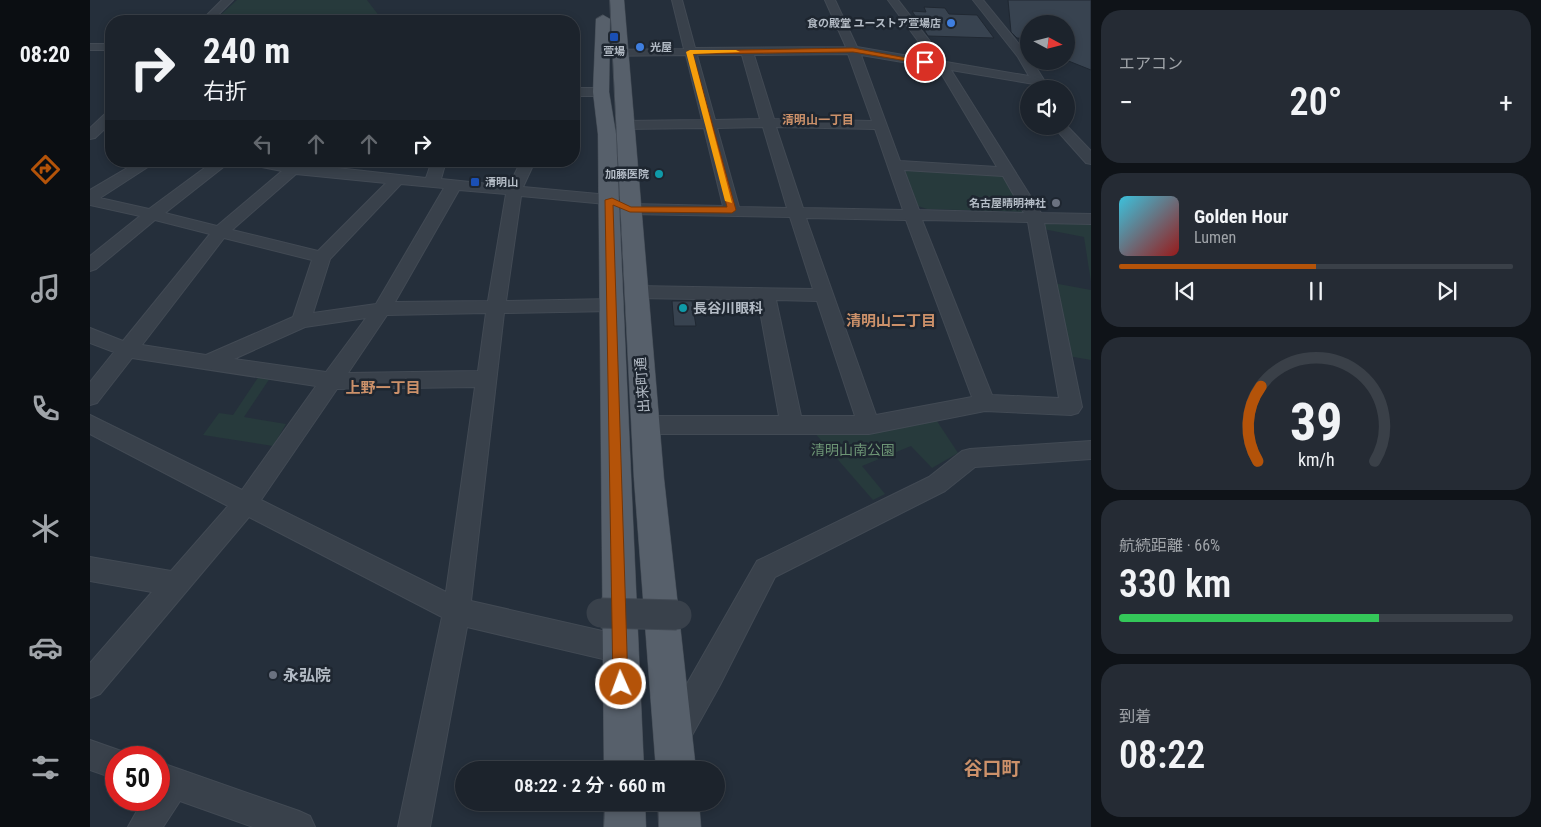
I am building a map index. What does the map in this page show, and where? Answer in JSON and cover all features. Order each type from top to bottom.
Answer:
[{"type":"main road","name":"出来町通","points":[[616,0],[624,125],[620,205],[624,298],[620,649],[624,761]]},
{"type":"main road","name":"出来町通","points":[[602,10],[601,92],[620,205]]},
{"type":"main road","name":"出来町通","points":[[624,298],[645,425],[675,761]]},
{"type":"main road","points":[[625,811],[626,827]]},
{"type":"main road","points":[[679,811],[680,827]]},
{"type":"street","points":[[212,15],[228,0]]},
{"type":"street","points":[[677,0],[732,210]]},
{"type":"street","points":[[830,0],[853,50],[912,214],[985,403]]},
{"type":"street","points":[[645,425],[869,425],[985,403],[1071,407],[1035,217],[942,66],[893,0]]},
{"type":"street","points":[[966,0],[978,0],[1023,56],[1038,80]]},
{"type":"street","points":[[90,47],[105,47]]},
{"type":"street","points":[[602,53],[853,50],[1020,81]]},
{"type":"street","points":[[747,52],[767,123],[798,212],[823,295],[869,425]]},
{"type":"street","points":[[580,92],[601,92]]},
{"type":"street","points":[[624,125],[767,123],[881,125]]},
{"type":"street","points":[[1068,135],[1091,160]]},
{"type":"street","points":[[895,165],[1008,172]]},
{"type":"street","points":[[90,199],[141,167]]},
{"type":"street","points":[[90,265],[153,214],[216,167]]},
{"type":"street","points":[[282,167],[514,191],[620,205],[798,212],[1091,218]]},
{"type":"street","points":[[432,182],[437,167]]},
{"type":"street","points":[[414,827],[457,611],[496,307],[514,191],[525,167]]},
{"type":"street","points":[[90,397],[219,233],[293,169]]},
{"type":"street","points":[[301,321],[322,257],[398,179]]},
{"type":"street","points":[[90,684],[244,504],[382,309],[454,185]]},
{"type":"street","points":[[90,199],[153,214],[219,233],[322,257]]},
{"type":"street","points":[[210,362],[301,321],[382,309],[496,307],[624,298],[766,294],[823,295]]},
{"type":"street","points":[[766,294],[792,426]]},
{"type":"street","points":[[90,335],[127,350],[332,381],[487,379]]},
{"type":"street","points":[[90,424],[457,611],[620,649]]},
{"type":"street","points":[[674,737],[710,675],[766,569],[938,484],[970,458],[1091,450]]},
{"type":"street","points":[[90,569],[174,584]]},
{"type":"street","points":[[601,613],[677,615]]},
{"type":"street","points":[[90,755],[105,760]]},
{"type":"street","points":[[170,781],[299,827]]},
{"type":"street","points":[[144,827],[152,811]]},
{"type":"green space","points":[[237,0],[367,0],[378,15],[221,15]]},
{"type":"green space","points":[[907,168],[1001,174],[1007,177],[1024,212],[927,209],[918,206],[905,171]]},
{"type":"green space","points":[[1044,220],[1091,221],[1091,282],[1084,237],[1043,229]]},
{"type":"green space","points":[[1053,283],[1091,290],[1091,360],[1068,356]]},
{"type":"green space","points":[[259,376],[270,378],[244,417],[286,424],[273,446],[203,435],[219,413],[233,415]]},
{"type":"green space","name":"清明山南公園","points":[[935,418],[958,453],[932,468],[911,446],[862,466],[885,494],[873,500],[813,431]]},
{"type":"building","points":[[1008,0],[1091,0],[1091,70],[1075,64],[1075,15],[1020,15],[1020,38],[1017,38],[1011,32]]},
{"type":"building","name":"食の殿堂 ユーストア萱場店","points":[[924,7],[945,8],[949,14],[977,15],[994,38],[928,36],[912,11],[926,12]]},
{"type":"building","name":"長谷川眼科","points":[[672,301],[692,301],[696,326],[674,326]]},
{"type":"slow traffic","points":[[729,201],[690,52],[736,52]]},
{"type":"place","name":"食の殿堂 ユーストア萱場店","points":[[951,23]]},
{"type":"place","name":"萱場","points":[[614,37]]},
{"type":"place","name":"光屋","points":[[640,47]]},
{"type":"place","name":"加藤医院","points":[[659,174]]},
{"type":"place","name":"清明山","points":[[475,182]]},
{"type":"place","name":"名古屋晴明神社","points":[[1056,203]]},
{"type":"place","name":"長谷川眼科","points":[[683,308]]},
{"type":"place","name":"永弘院","points":[[273,675]]},
{"type":"district","name":"清明山一丁目","points":[[818,120]]},
{"type":"district","name":"清明山二丁目","points":[[891,321]]},
{"type":"district","name":"上野一丁目","points":[[383,388]]},
{"type":"district","name":"谷口町","points":[[992,768]]},
{"type":"route","points":[[621,684],[609,200],[630,209],[732,210],[690,52],[853,50],[925,62]]}]
